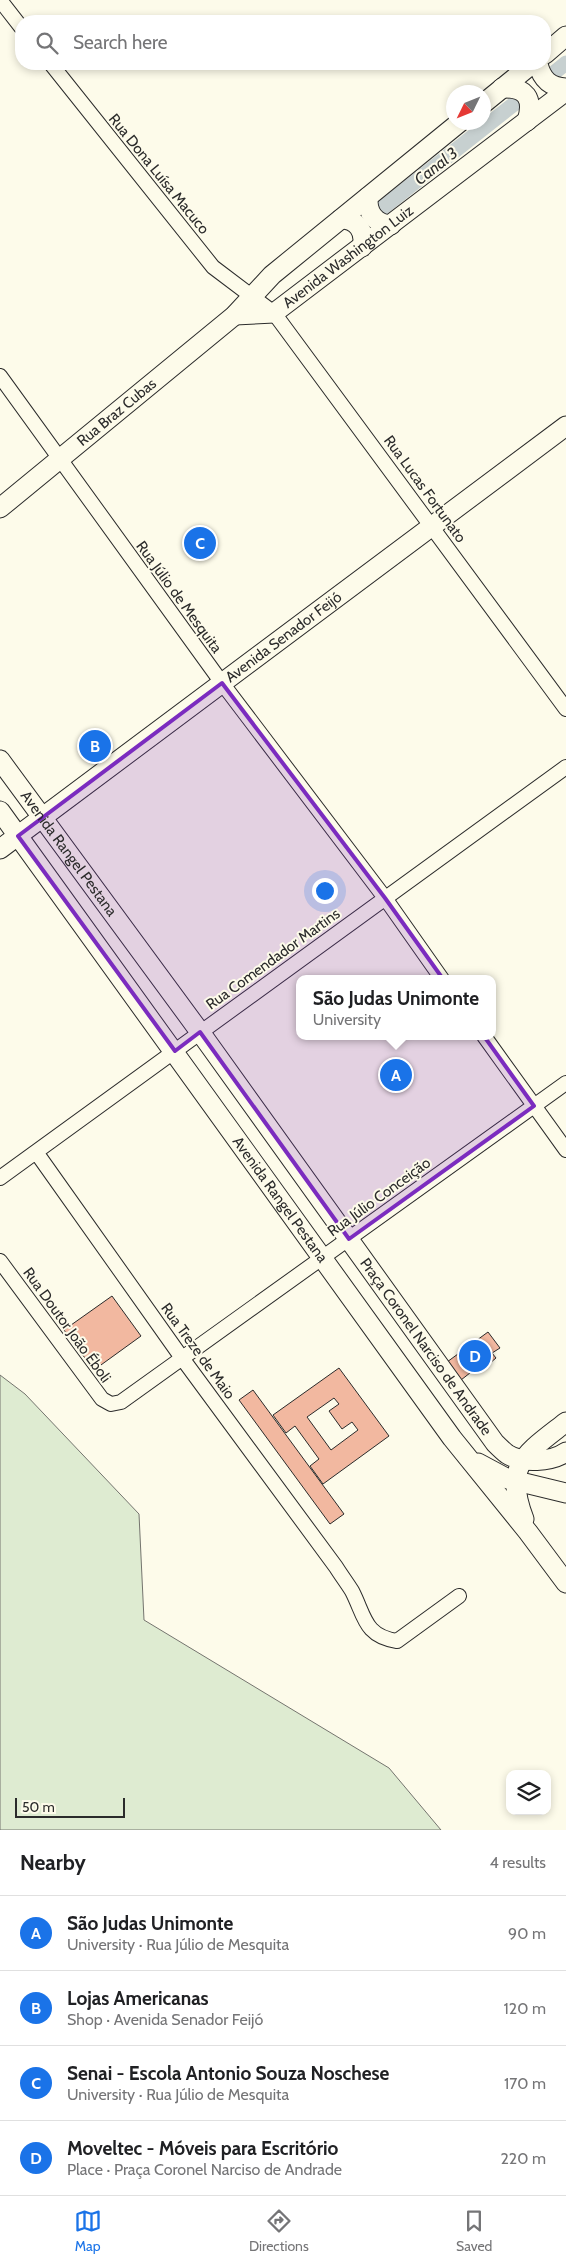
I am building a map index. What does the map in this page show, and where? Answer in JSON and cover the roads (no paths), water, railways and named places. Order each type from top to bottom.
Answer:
[{"type":"main road","points":[[551,49],[566,36]]},
{"type":"main road","points":[[491,97],[524,70]]},
{"type":"main road","points":[[539,70],[547,82],[556,88],[566,90]]},
{"type":"main road","points":[[502,88],[514,88],[523,93],[529,100],[531,108],[527,121]]},
{"type":"main road","name":"Avenida Washington Luiz","points":[[274,313],[566,90]]},
{"type":"main road","name":"Avenida Washington Luiz","points":[[251,296],[272,275],[450,130]]},
{"type":"main road","points":[[368,197],[368,208],[372,217],[380,222],[391,225]]},
{"type":"main road","points":[[341,219],[350,220],[359,226],[363,236],[362,247]]},
{"type":"main road","name":"Rua Braz Cubas","points":[[0,508],[58,458],[235,315],[251,296]]},
{"type":"main road","points":[[235,315],[274,313]]},
{"type":"main road","name":"Avenida Senador Feijó","points":[[0,849],[431,525],[566,426]]},
{"type":"main road","name":"Avenida Rangel Pestana","points":[[0,760],[349,1239]]},
{"type":"main road","name":"Avenida Rangel Pestana","points":[[0,812],[175,1051],[460,1448],[528,1532],[566,1583]]},
{"type":"main road","name":"Praça Coronel Narciso de Andrade","points":[[349,1239],[495,1443],[524,1458]]},
{"type":"main road","points":[[528,1532],[517,1502],[516,1470],[524,1458],[559,1427]]},
{"type":"main road","points":[[460,1448],[482,1466],[515,1481],[566,1493]]},
{"type":"main road","points":[[524,1458],[566,1452]]},
{"type":"main road","points":[[524,1458],[542,1487]]},
{"type":"street","points":[[0,0],[15,19]]},
{"type":"street","name":"Rua Dona Luísa Macuco","points":[[56,70],[213,267],[251,296]]},
{"type":"street","name":"Rua Lucas Fortunato","points":[[251,296],[274,313],[566,708]]},
{"type":"street","name":"Rua Júlio de Mesquita","points":[[0,376],[222,682],[385,898],[439,975]]},
{"type":"street","name":"Rua Comendador Martins","points":[[0,1178],[566,767]]},
{"type":"street","points":[[487,1040],[566,1150]]},
{"type":"street","name":"Rua Júlio Conceição","points":[[111,1404],[121,1402],[566,1083]]},
{"type":"street","name":"Rua Treze de Maio","points":[[36,1152],[182,1358],[352,1590],[369,1629],[382,1639],[396,1641],[459,1596]]},
{"type":"street","name":"Rua Doutor João Éboli","points":[[0,1261],[102,1399],[111,1404]]},
{"type":"waterway","name":"Canal 3","points":[[555,72],[566,63]]},
{"type":"waterway","name":"Canal 3","points":[[381,209],[514,104]]},
{"type":"place","name":"Senai - Escola Antonio Souza Noschese","points":[[200,543]]},
{"type":"place","name":"Lojas Americanas","points":[[95,746]]},
{"type":"place","name":"São Judas Unimonte","points":[[396,1075]]},
{"type":"place","name":"Moveltec - Móveis para Escritório","points":[[475,1356]]}]
